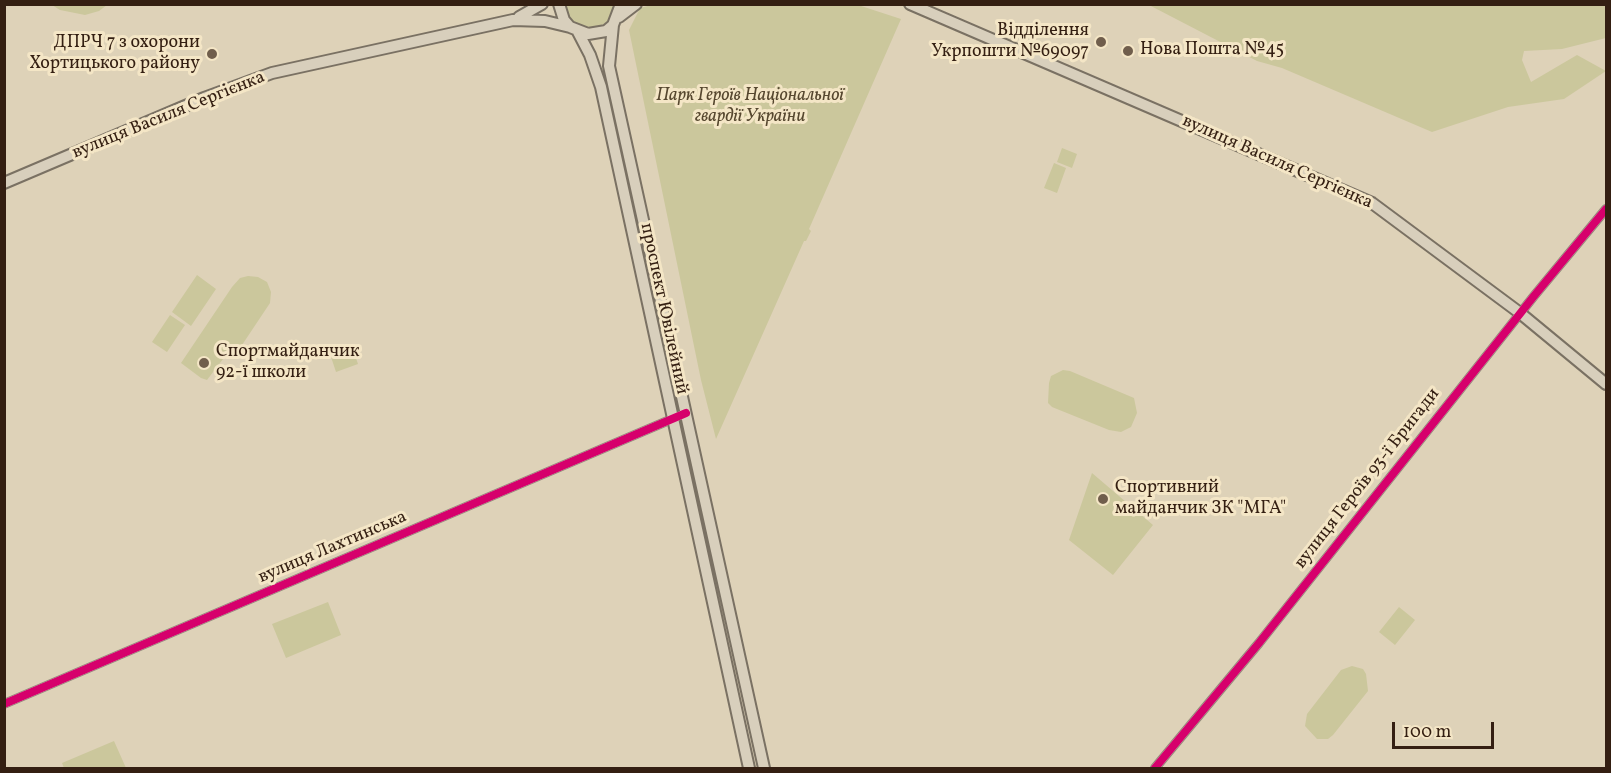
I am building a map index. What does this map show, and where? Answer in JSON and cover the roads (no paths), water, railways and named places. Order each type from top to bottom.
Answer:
[{"type":"main road","name":"вулиця Василя Сергієнка","points":[[513,20],[542,4]]},
{"type":"main road","name":"проспект Ювілейний","points":[[559,4],[564,20],[574,30],[590,55],[601,87],[749,768]]},
{"type":"main road","name":"проспект Ювілейний","points":[[621,4],[609,66],[764,768]]},
{"type":"main road","points":[[616,21],[636,4]]},
{"type":"main road","name":"вулиця Василя Сергієнка","points":[[910,4],[1372,203],[1520,313],[1606,384]]},
{"type":"main road","points":[[931,4],[937,16]]},
{"type":"main road","name":"вулиця Василя Сергієнка","points":[[4,183],[204,98],[272,74],[513,20],[545,21],[597,34],[616,21]]},
{"type":"street","name":"вулиця Героїв 93-ї Бригади","points":[[1155,768],[1606,209]]},
{"type":"street","name":"вулиця Лахтинська","points":[[4,704],[686,413]]},
{"type":"place","name":"Відділення Укрпошти №69097","points":[[1101,42]]},
{"type":"place","name":"Нова Пошта №45","points":[[1128,51]]},
{"type":"place","name":"ДПРЧ 7 з охорони Хортицького району","points":[[212,54]]},
{"type":"place","name":"Спортмайданчик 92-ї школи","points":[[204,363]]},
{"type":"place","name":"Спортивний майданчик ЗК \"МГА\"","points":[[1103,499]]},
{"type":"park label","name":"Парк Героїв Національної гвардії України","points":[[750,107]]}]
